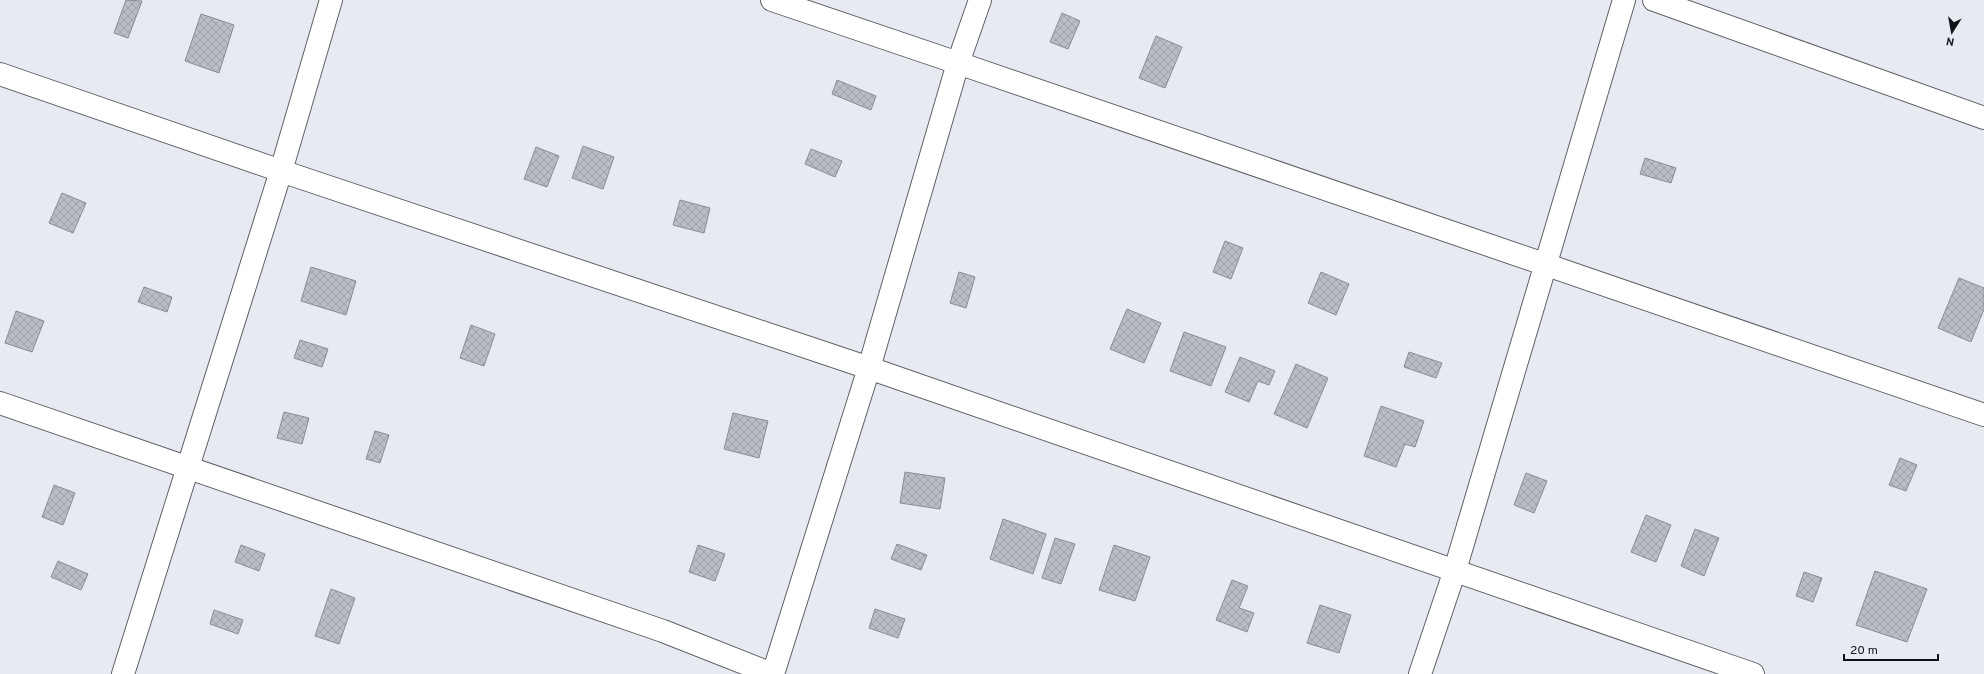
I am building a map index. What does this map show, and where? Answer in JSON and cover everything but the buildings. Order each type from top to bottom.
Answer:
[{"type":"street","points":[[123,674],[189,468],[281,171],[330,0]]},
{"type":"street","points":[[772,0],[1984,415]]},
{"type":"street","points":[[0,403],[663,631],[773,674],[869,368],[958,63],[980,0]]},
{"type":"street","points":[[1420,674],[1455,570],[1624,0]]},
{"type":"street","points":[[1654,0],[1984,118]]},
{"type":"street","points":[[0,74],[281,171],[869,368],[1753,674]]}]
